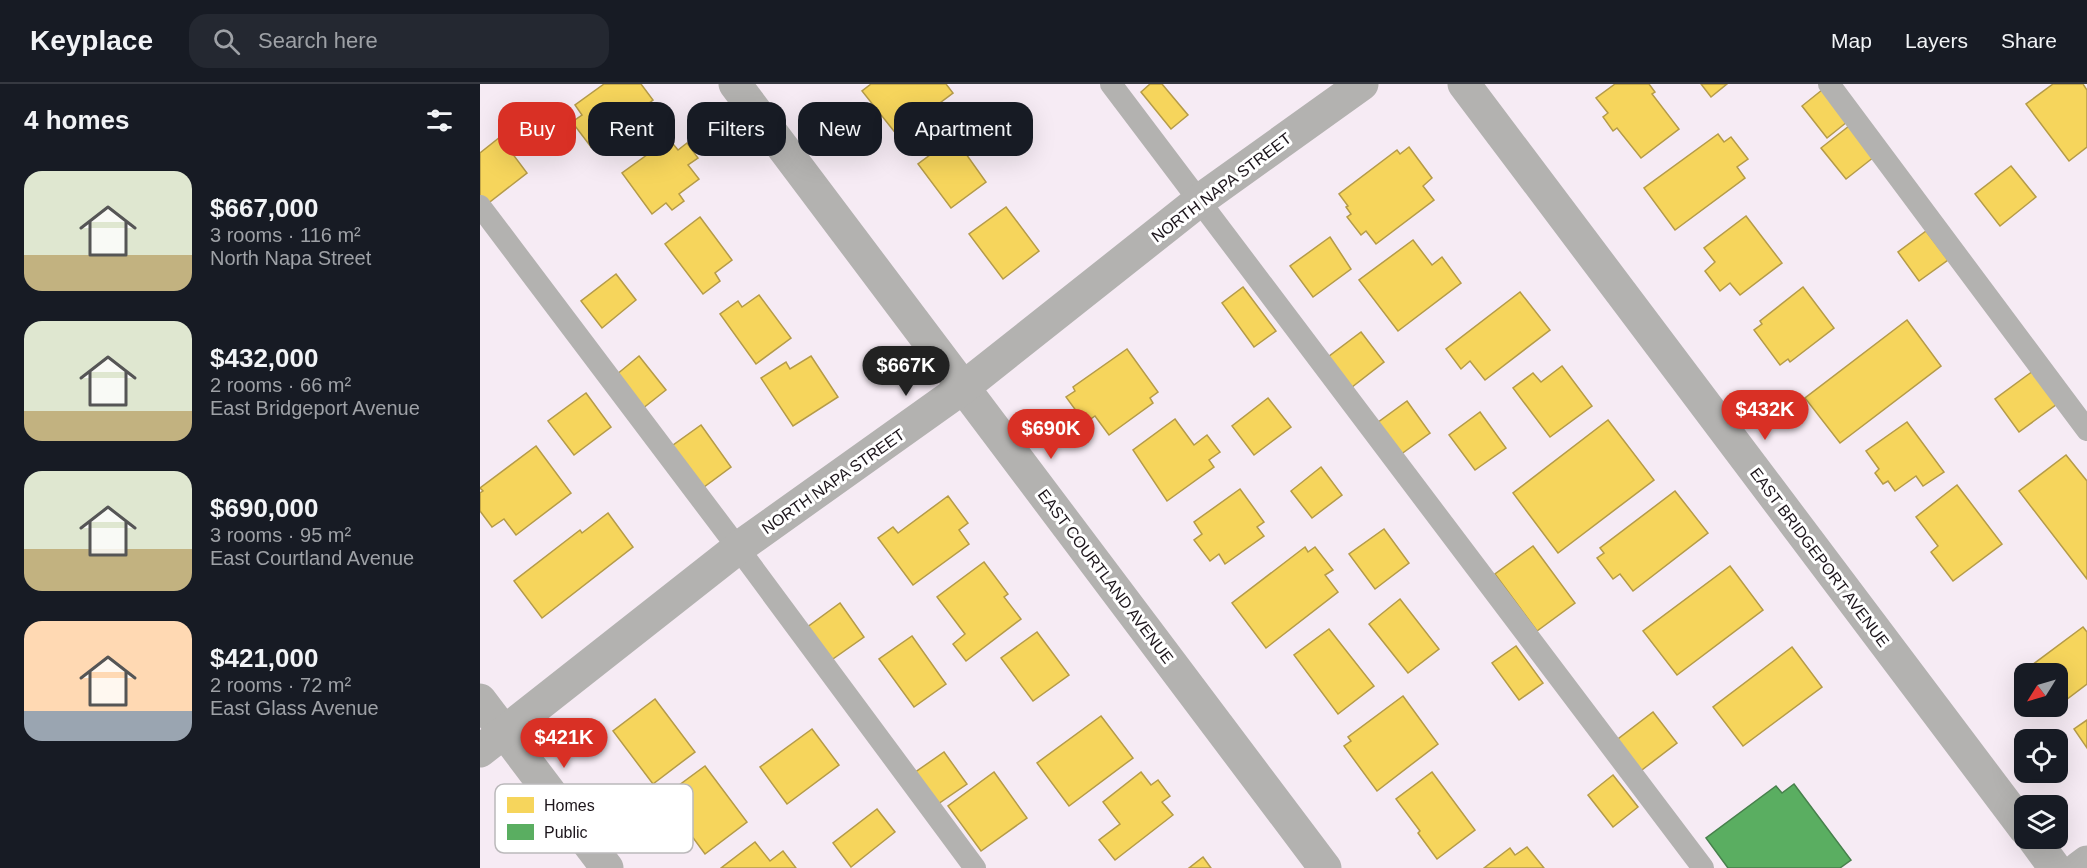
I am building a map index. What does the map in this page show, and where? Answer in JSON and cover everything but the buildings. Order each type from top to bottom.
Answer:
[{"type":"street","name":"EAST COURTLAND AVENUE","points":[[735,84],[1325,868]]},
{"type":"street","name":"NORTH NAPA STREET","points":[[492,742],[738,548],[964,387],[1200,200],[1362,84]]},
{"type":"street","name":"EAST BRIDGEPORT AVENUE","points":[[1464,84],[2014,813]]},
{"type":"street","points":[[480,700],[492,742],[530,784]]},
{"type":"street","points":[[2040,849],[2055,868]]},
{"type":"street","points":[[593,853],[607,868]]},
{"type":"street","points":[[2079,868],[2087,861]]},
{"type":"lane","points":[[1112,84],[1703,868]]},
{"type":"lane","points":[[1829,84],[2087,430]]},
{"type":"lane","points":[[480,206],[738,548],[975,868]]}]
